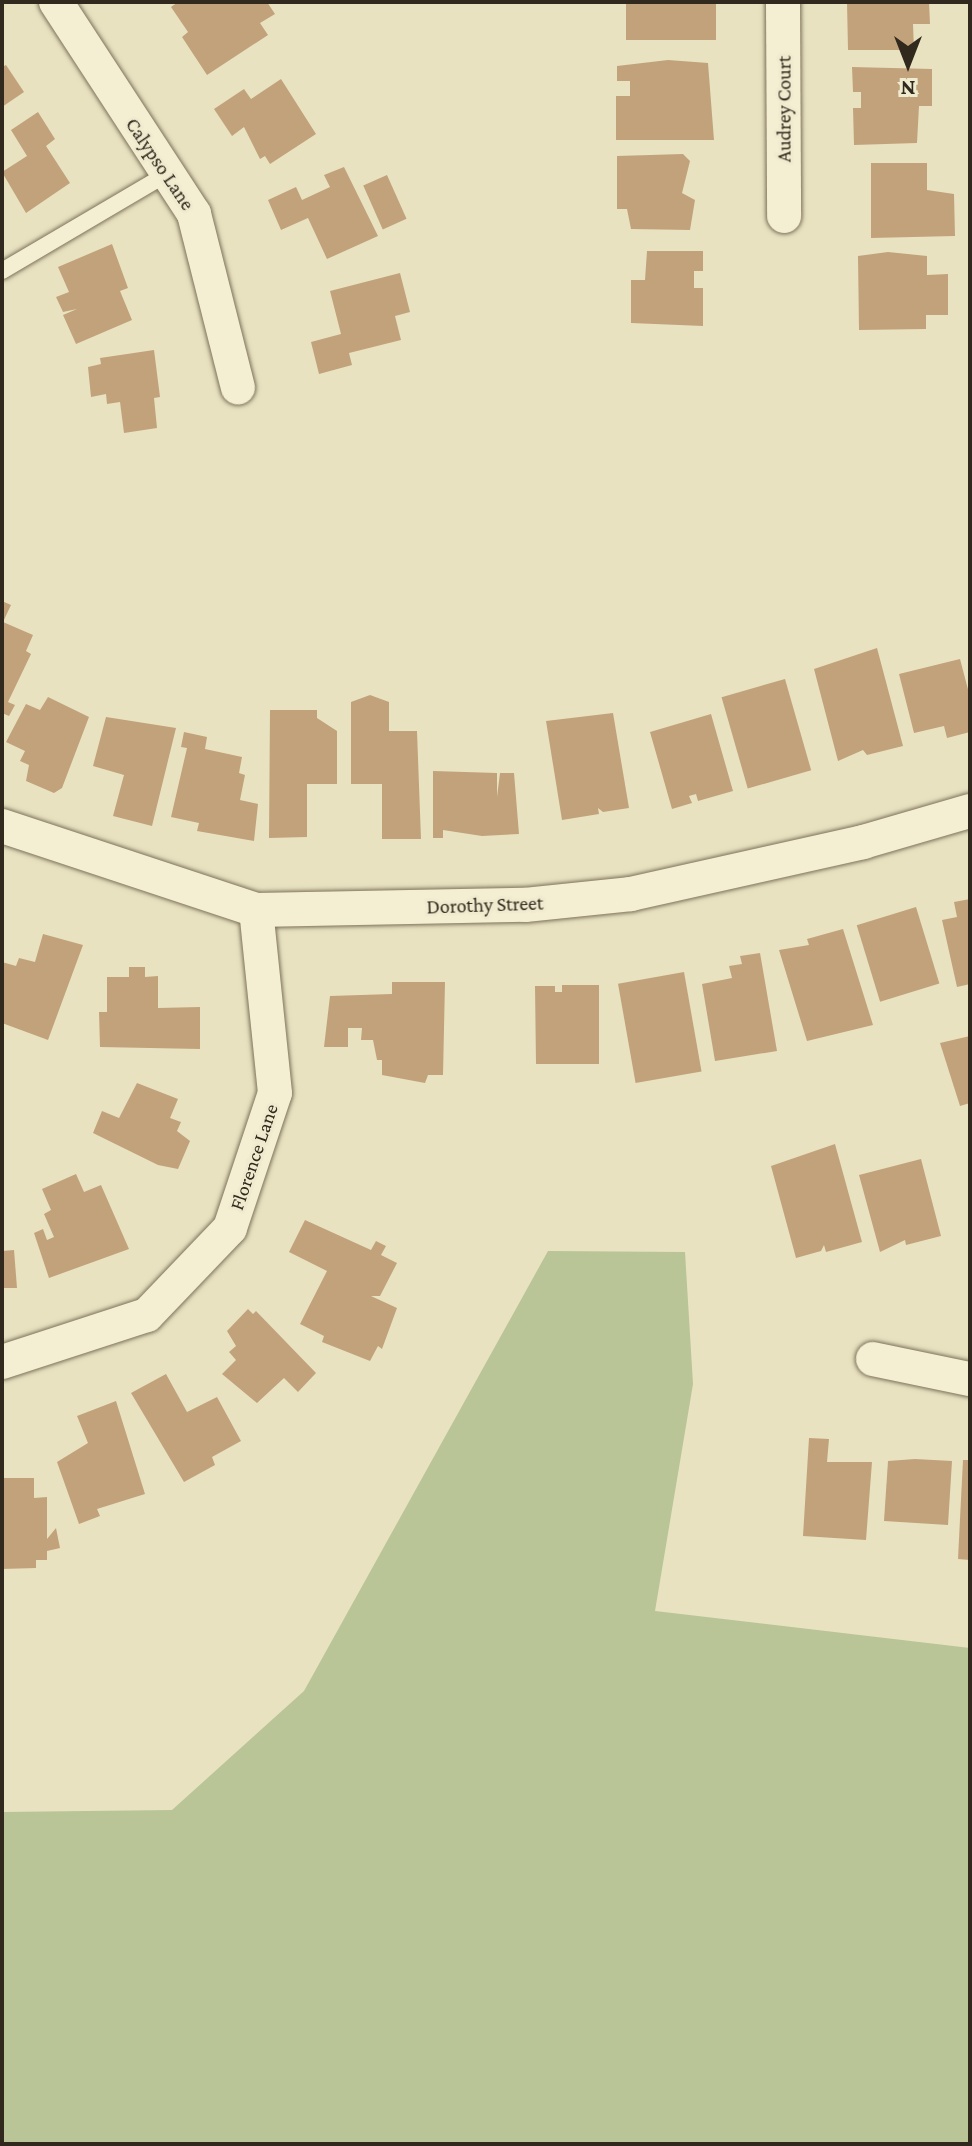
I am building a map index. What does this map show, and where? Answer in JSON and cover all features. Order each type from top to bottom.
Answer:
[{"type":"street","name":"Calypso Lane","points":[[56,2],[194,214],[238,388]]},
{"type":"street","name":"Audrey Court","points":[[783,2],[784,216]]},
{"type":"street","name":"Dorothy Street","points":[[2,826],[256,910],[525,905],[631,894],[863,842],[970,811]]},
{"type":"street","name":"Florence Lane","points":[[2,1362],[147,1315],[230,1228],[275,1093],[256,910]]},
{"type":"street","points":[[873,1359],[970,1379]]},
{"type":"lane","points":[[2,271],[167,174]]},
{"type":"green space","points":[[548,1251],[685,1252],[693,1384],[655,1611],[970,1648],[970,2144],[2,2144],[2,1812],[172,1810],[304,1691]]},
{"type":"building","points":[[178,2],[267,2],[275,14],[260,23],[268,35],[207,75],[182,37],[188,32],[171,7]]},
{"type":"building","points":[[626,2],[716,2],[716,40],[626,40]]},
{"type":"building","points":[[847,2],[929,2],[930,24],[913,24],[914,50],[848,50]]},
{"type":"building","points":[[668,60],[708,63],[714,140],[616,140],[616,96],[630,96],[630,81],[617,81],[617,66]]},
{"type":"building","points":[[6,65],[24,92],[2,107],[2,67]]},
{"type":"building","points":[[852,67],[932,69],[932,106],[919,106],[917,143],[854,145],[853,108],[861,108],[861,92],[853,92]]},
{"type":"building","points":[[281,79],[316,134],[270,164],[265,156],[260,159],[244,127],[232,136],[214,109],[244,89],[251,99]]},
{"type":"building","points":[[38,112],[55,139],[46,146],[70,183],[26,213],[2,172],[27,156],[11,130]]},
{"type":"building","points":[[683,154],[690,161],[682,193],[695,200],[690,230],[631,229],[627,209],[617,209],[617,156]]},
{"type":"building","points":[[871,163],[927,163],[927,190],[954,194],[955,236],[871,238]]},
{"type":"building","points":[[344,167],[378,236],[327,259],[308,218],[281,230],[268,200],[296,187],[302,200],[330,187],[324,175]]},
{"type":"building","points":[[387,175],[407,219],[383,229],[363,186]]},
{"type":"building","points":[[112,244],[128,288],[120,291],[132,320],[76,344],[63,315],[77,309],[63,312],[56,297],[69,292],[58,267]]},
{"type":"building","points":[[647,251],[703,251],[703,271],[694,271],[694,288],[703,288],[703,326],[631,323],[631,280],[645,280]]},
{"type":"building","points":[[888,252],[927,256],[927,275],[948,274],[948,315],[926,315],[926,329],[859,330],[858,256]]},
{"type":"building","points":[[400,273],[410,312],[395,316],[401,340],[349,353],[352,365],[319,374],[311,342],[341,334],[330,291]]},
{"type":"building","points":[[154,350],[160,397],[154,398],[157,428],[124,433],[120,402],[107,404],[106,394],[91,397],[88,367],[101,364],[100,358]]},
{"type":"building","points":[[2,601],[11,605],[3,622],[33,635],[26,651],[31,654],[8,702],[15,705],[9,716],[2,713]]},
{"type":"building","points":[[877,648],[903,746],[867,755],[863,750],[838,761],[814,669]]},
{"type":"building","points":[[960,659],[970,697],[970,732],[947,738],[944,726],[914,733],[899,674]]},
{"type":"building","points":[[785,679],[811,770],[748,789],[722,697]]},
{"type":"building","points":[[370,695],[389,702],[389,731],[417,731],[421,839],[382,839],[382,784],[351,784],[351,702]]},
{"type":"building","points":[[48,697],[89,717],[62,788],[54,793],[26,781],[29,765],[20,761],[25,751],[6,742],[26,704],[40,710]]},
{"type":"building","points":[[270,710],[317,710],[317,718],[337,731],[337,784],[307,784],[307,837],[269,838]]},
{"type":"building","points":[[613,713],[629,808],[603,812],[598,808],[599,814],[562,820],[546,721]]},
{"type":"building","points":[[711,714],[733,791],[698,801],[696,794],[689,796],[692,803],[672,809],[650,732]]},
{"type":"building","points":[[106,717],[176,728],[152,826],[113,816],[124,775],[93,766]]},
{"type":"building","points":[[184,732],[207,737],[205,749],[242,757],[239,773],[245,775],[240,800],[258,804],[254,841],[197,831],[199,823],[171,817],[187,748],[181,747]]},
{"type":"building","points":[[433,771],[497,773],[497,797],[500,773],[514,773],[519,834],[482,836],[443,830],[443,838],[433,838]]},
{"type":"building","points":[[970,899],[970,984],[957,987],[942,920],[957,917],[954,902]]},
{"type":"building","points":[[916,907],[939,984],[880,1002],[857,925]]},
{"type":"building","points":[[843,929],[873,1025],[807,1041],[779,950],[809,945],[807,939]]},
{"type":"building","points":[[43,934],[83,945],[48,1040],[2,1023],[2,962],[16,966],[19,958],[35,962]]},
{"type":"building","points":[[760,953],[777,1051],[715,1061],[702,984],[732,978],[729,966],[742,964],[740,956]]},
{"type":"building","points":[[129,967],[145,967],[145,977],[158,976],[158,1008],[200,1007],[200,1049],[100,1047],[99,1012],[107,1012],[107,977],[129,977]]},
{"type":"building","points":[[684,972],[702,1071],[636,1083],[618,984]]},
{"type":"building","points":[[392,982],[445,982],[443,1075],[428,1075],[425,1083],[382,1075],[382,1060],[377,1060],[373,1040],[361,1040],[362,1028],[348,1028],[348,1047],[324,1047],[330,996],[392,994]]},
{"type":"building","points":[[562,985],[599,985],[599,1064],[536,1064],[535,986],[555,986],[555,992],[562,992]]},
{"type":"building","points":[[970,1036],[970,1103],[960,1106],[940,1043]]},
{"type":"building","points":[[137,1083],[178,1099],[170,1118],[181,1122],[177,1131],[190,1141],[178,1169],[158,1165],[93,1133],[102,1111],[119,1118]]},
{"type":"building","points":[[835,1144],[862,1242],[826,1252],[824,1245],[821,1251],[796,1258],[771,1166]]},
{"type":"building","points":[[921,1159],[941,1236],[906,1245],[905,1240],[880,1252],[859,1175]]},
{"type":"building","points":[[76,1174],[84,1192],[101,1185],[129,1249],[49,1278],[34,1233],[43,1229],[47,1240],[54,1237],[44,1214],[51,1210],[42,1189]]},
{"type":"building","points":[[305,1220],[371,1250],[376,1241],[386,1246],[381,1255],[397,1263],[380,1296],[371,1296],[397,1308],[382,1349],[378,1346],[370,1361],[322,1342],[324,1336],[300,1324],[327,1271],[289,1252]]},
{"type":"building","points":[[14,1250],[17,1288],[2,1288],[2,1251]]},
{"type":"building","points":[[248,1309],[253,1314],[256,1311],[316,1373],[298,1392],[284,1378],[257,1403],[222,1374],[236,1360],[229,1352],[236,1346],[227,1331]]},
{"type":"building","points":[[166,1374],[187,1412],[217,1397],[241,1441],[212,1457],[215,1465],[184,1482],[131,1393]]},
{"type":"building","points":[[116,1401],[145,1494],[97,1509],[100,1516],[79,1524],[57,1462],[88,1443],[77,1416]]},
{"type":"building","points":[[809,1438],[829,1439],[827,1462],[872,1462],[866,1540],[803,1536]]},
{"type":"building","points":[[963,1460],[970,1460],[970,1560],[958,1559]]},
{"type":"building","points":[[888,1461],[952,1461],[948,1525],[884,1521]]},
{"type":"building","points":[[2,1478],[34,1478],[34,1498],[47,1497],[47,1539],[56,1528],[60,1548],[47,1551],[47,1560],[36,1560],[36,1568],[2,1569]]}]
